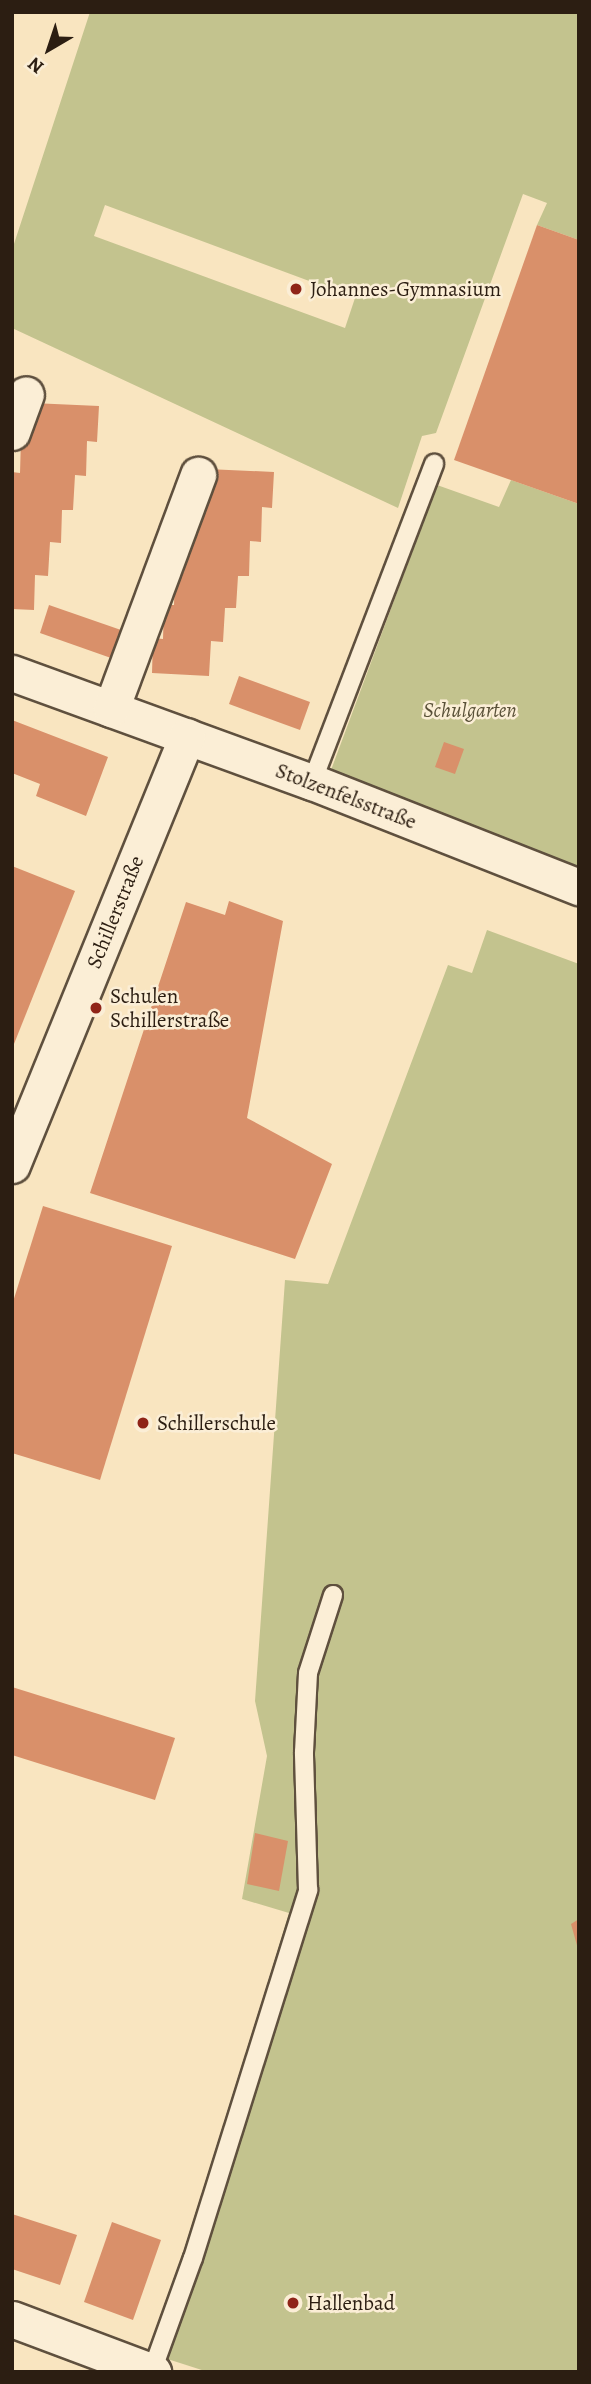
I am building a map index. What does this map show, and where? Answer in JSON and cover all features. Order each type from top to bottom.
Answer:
[{"type":"street","points":[[12,432],[26,394]]},
{"type":"street","points":[[111,709],[198,474]]},
{"type":"street","name":"Stolzenfelsstraße","points":[[12,673],[312,782],[579,887]]},
{"type":"street","name":"Schillerstraße","points":[[12,1165],[187,736]]},
{"type":"street","points":[[12,2319],[152,2372]]},
{"type":"lane","points":[[312,782],[434,464]]},
{"type":"lane","points":[[152,2372],[193,2258],[308,1890],[303,1752],[308,1673],[333,1595]]},
{"type":"green space","name":"Johannes-Gymnasium","points":[[90,12],[579,12],[579,240],[537,225],[547,203],[523,194],[436,433],[422,436],[398,508],[12,328],[12,250]],"holes":[[[105,205],[355,298],[345,328],[94,236]]]},
{"type":"green space","name":"Schulgarten","points":[[511,480],[579,504],[579,872],[331,770],[437,485],[499,507]]},
{"type":"green space","points":[[487,930],[579,964],[579,2372],[208,2372],[155,2355],[289,1913],[242,1899],[267,1756],[255,1701],[285,1280],[328,1284],[448,965],[472,973]]},
{"type":"building","points":[[537,225],[579,240],[579,504],[454,460]]},
{"type":"building","points":[[32,403],[99,406],[97,442],[87,441],[86,476],[75,475],[73,510],[62,510],[61,543],[50,542],[48,576],[35,575],[34,610],[12,609],[12,472],[20,473],[21,438],[30,439]]},
{"type":"building","points":[[207,469],[274,472],[272,508],[262,507],[261,542],[250,541],[249,576],[238,576],[236,608],[225,608],[223,642],[211,641],[209,676],[152,673],[153,638],[163,639],[164,605],[174,605],[175,573],[184,573],[186,538],[195,538],[196,504]]},
{"type":"building","points":[[49,605],[121,630],[111,658],[40,633]]},
{"type":"building","points":[[239,676],[310,702],[300,730],[229,704]]},
{"type":"building","points":[[12,720],[108,757],[86,816],[36,796],[40,784],[12,773]]},
{"type":"building","points":[[444,742],[464,749],[455,774],[435,767]]},
{"type":"building","points":[[12,866],[75,891],[12,1049]]},
{"type":"building","points":[[229,901],[283,921],[247,1118],[332,1164],[295,1259],[90,1193],[186,902],[225,915]]},
{"type":"building","points":[[43,1206],[172,1246],[100,1480],[12,1453],[12,1305]]},
{"type":"building","points":[[12,1687],[175,1738],[155,1800],[12,1755]]},
{"type":"building","points":[[255,1833],[288,1841],[279,1891],[247,1884]]},
{"type":"building","points":[[579,1919],[579,1949],[578,1949],[571,1924]]},
{"type":"building","points":[[12,2214],[77,2235],[60,2285],[12,2269]]},
{"type":"building","points":[[112,2222],[161,2240],[133,2320],[84,2302]]},
{"type":"place","name":"Johannes-Gymnasium","points":[[296,289]]},
{"type":"place","name":"Schulen Schillerstraße","points":[[96,1008]]},
{"type":"place","name":"Schillerschule","points":[[143,1423]]},
{"type":"place","name":"Hallenbad","points":[[293,2303]]}]
